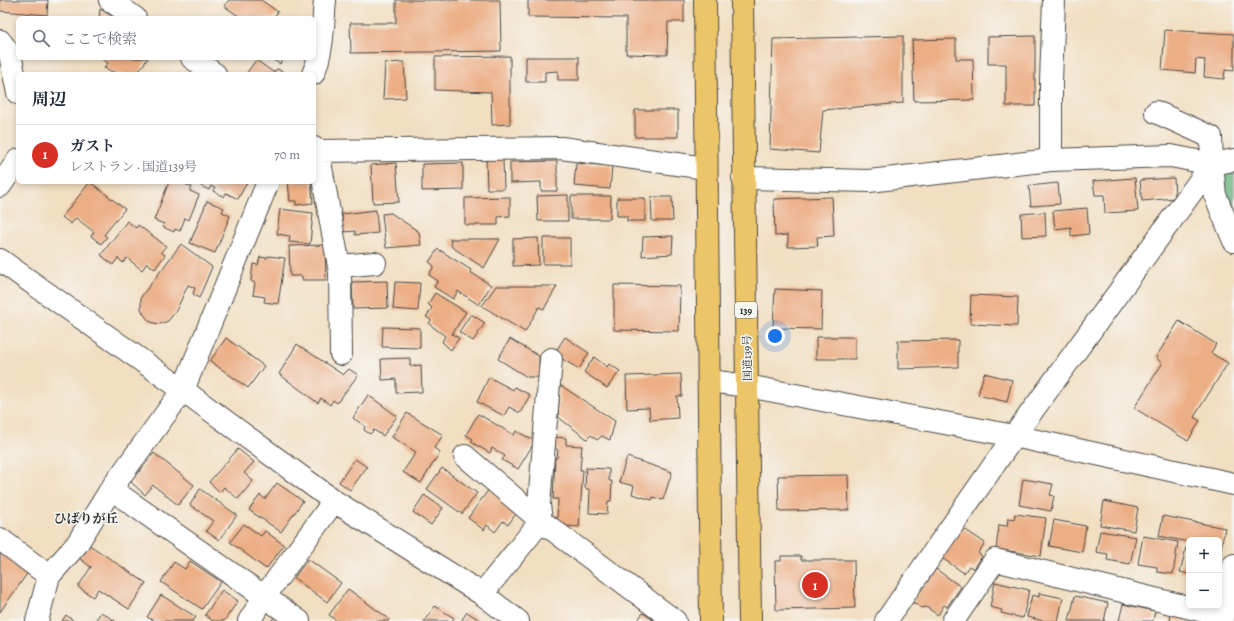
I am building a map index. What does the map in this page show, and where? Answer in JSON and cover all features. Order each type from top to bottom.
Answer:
[{"type":"highway","points":[[705,0],[706,168],[710,381],[711,621]]},
{"type":"highway","name":"国道139号","points":[[742,0],[743,178],[750,621]]},
{"type":"street","points":[[110,0],[132,16]]},
{"type":"street","points":[[314,72],[321,37],[325,0]]},
{"type":"street","points":[[1051,160],[1051,81],[1054,0]]},
{"type":"street","points":[[0,41],[10,54],[16,83]]},
{"type":"street","points":[[195,60],[212,72]]},
{"type":"street","points":[[1156,112],[1212,137],[1212,164],[1215,195],[1234,241]]},
{"type":"street","points":[[341,354],[340,272],[316,150],[561,148],[706,168]]},
{"type":"street","points":[[743,178],[869,181],[1051,160],[1170,156],[1212,164],[1234,160]]},
{"type":"street","points":[[0,186],[16,163]]},
{"type":"street","points":[[886,621],[1014,436],[1212,164]]},
{"type":"street","points":[[37,621],[49,576],[77,544],[111,488],[183,390],[267,184]]},
{"type":"street","points":[[0,260],[183,390],[334,501],[482,594],[518,621]]},
{"type":"street","points":[[339,266],[375,263]]},
{"type":"street","points":[[482,594],[541,522],[540,504],[551,359]]},
{"type":"street","points":[[710,381],[747,386],[1014,436],[1234,484]]},
{"type":"street","points":[[465,456],[541,522],[675,621]]},
{"type":"street","points":[[111,488],[300,621]]},
{"type":"street","points":[[248,621],[334,501]]},
{"type":"street","points":[[0,539],[49,576]]},
{"type":"street","points":[[953,621],[995,560],[1223,618],[1234,565]]},
{"type":"green space","points":[[1234,168],[1234,213],[1216,172]]},
{"type":"building","points":[[0,0],[48,0],[47,15],[0,11]]},
{"type":"building","points":[[229,0],[261,0],[278,12],[275,16],[239,16],[224,6]]},
{"type":"building","points":[[396,0],[500,0],[501,51],[351,53],[350,23],[396,23]]},
{"type":"building","points":[[528,0],[684,0],[684,22],[668,22],[667,55],[626,54],[626,18],[528,17]]},
{"type":"building","points":[[100,9],[112,16],[99,16]]},
{"type":"building","points":[[1165,30],[1234,34],[1234,71],[1225,70],[1224,79],[1204,77],[1205,60],[1196,59],[1195,73],[1162,70]]},
{"type":"building","points":[[903,36],[903,103],[823,110],[819,153],[770,149],[773,39]]},
{"type":"building","points":[[1035,36],[1035,106],[1006,106],[1006,64],[988,64],[988,37]]},
{"type":"building","points":[[956,39],[956,59],[973,59],[974,100],[914,101],[912,40]]},
{"type":"building","points":[[510,56],[510,124],[492,125],[491,92],[435,90],[435,57]]},
{"type":"building","points":[[526,57],[579,57],[579,80],[558,80],[558,71],[545,72],[545,82],[526,82]]},
{"type":"building","points":[[103,60],[147,60],[138,72],[113,72],[104,68],[108,63]]},
{"type":"building","points":[[256,60],[273,72],[247,72]]},
{"type":"building","points":[[273,60],[282,60],[280,64]]},
{"type":"building","points":[[404,62],[406,98],[383,99],[385,63]]},
{"type":"building","points":[[278,69],[282,72],[273,72]]},
{"type":"building","points":[[635,110],[678,110],[678,137],[635,137]]},
{"type":"building","points":[[486,159],[503,159],[504,189],[487,189]]},
{"type":"building","points":[[557,161],[557,191],[541,191],[541,182],[510,183],[510,162]]},
{"type":"building","points":[[396,163],[399,202],[373,203],[371,165]]},
{"type":"building","points":[[463,163],[463,190],[422,191],[422,164]]},
{"type":"building","points":[[576,163],[612,166],[610,189],[574,186]]},
{"type":"building","points":[[1135,178],[1138,211],[1105,213],[1104,195],[1095,195],[1093,181]]},
{"type":"building","points":[[1174,178],[1175,198],[1142,201],[1140,180]]},
{"type":"building","points":[[1058,183],[1060,204],[1031,206],[1029,186]]},
{"type":"building","points":[[88,184],[93,184],[125,209],[104,235],[107,237],[101,244],[91,236],[94,232],[76,218],[71,224],[62,217]]},
{"type":"building","points":[[168,184],[185,184],[192,187],[190,191],[199,195],[189,220],[185,218],[180,231],[175,229],[174,232],[163,227],[164,224],[154,220]]},
{"type":"building","points":[[202,184],[246,184],[238,199],[226,193],[224,197],[213,191],[215,188],[211,186],[209,190],[201,186]]},
{"type":"building","points":[[288,184],[311,184],[313,203],[296,205],[296,201],[290,201]]},
{"type":"building","points":[[568,195],[568,221],[538,221],[537,196]]},
{"type":"building","points":[[571,196],[611,196],[610,219],[571,219]]},
{"type":"building","points":[[510,197],[510,216],[498,217],[498,225],[465,225],[465,198]]},
{"type":"building","points":[[651,197],[672,197],[673,221],[652,221]]},
{"type":"building","points":[[832,197],[834,236],[817,237],[818,246],[788,247],[788,235],[775,236],[774,199]]},
{"type":"building","points":[[617,198],[645,198],[645,221],[627,221],[627,216],[617,216]]},
{"type":"building","points":[[207,201],[224,208],[222,212],[230,216],[215,253],[190,243]]},
{"type":"building","points":[[1087,208],[1089,234],[1071,236],[1071,227],[1055,229],[1053,211]]},
{"type":"building","points":[[280,209],[313,213],[310,244],[289,242],[290,236],[277,234]]},
{"type":"building","points":[[376,210],[378,233],[355,235],[355,231],[343,232],[342,214]]},
{"type":"building","points":[[1045,212],[1046,236],[1022,237],[1021,214]]},
{"type":"building","points":[[391,213],[419,232],[421,245],[386,248],[382,214]]},
{"type":"building","points":[[127,221],[136,228],[138,225],[166,246],[161,252],[165,255],[155,269],[147,263],[142,270],[127,258],[123,263],[118,258],[113,265],[101,255]]},
{"type":"building","points":[[673,236],[672,254],[642,256],[643,237]]},
{"type":"building","points":[[538,238],[539,265],[513,266],[513,239]]},
{"type":"building","points":[[543,238],[570,238],[570,264],[543,264]]},
{"type":"building","points":[[450,239],[500,239],[484,268],[452,247]]},
{"type":"building","points":[[181,244],[212,267],[199,298],[193,294],[195,288],[188,285],[176,311],[168,321],[160,324],[154,323],[149,321],[143,313],[141,308],[141,297]]},
{"type":"building","points":[[325,245],[326,280],[302,280],[302,276],[290,276],[289,246]]},
{"type":"building","points":[[438,249],[491,285],[479,305],[458,291],[453,299],[434,287],[438,281],[429,275],[434,266],[429,262]]},
{"type":"building","points":[[268,256],[285,258],[278,304],[264,302],[265,297],[253,295],[255,283],[251,281],[253,264],[258,265],[260,257],[267,258]]},
{"type":"building","points":[[387,281],[388,308],[353,309],[352,282]]},
{"type":"building","points":[[395,282],[420,283],[418,311],[393,309]]},
{"type":"building","points":[[614,285],[680,286],[679,331],[614,330]]},
{"type":"building","points":[[496,286],[557,286],[544,309],[539,307],[525,332],[482,306]]},
{"type":"building","points":[[775,289],[822,291],[821,329],[773,328]]},
{"type":"building","points":[[435,293],[466,312],[452,334],[459,338],[451,350],[442,342],[445,336],[429,324],[431,320],[426,317],[432,308],[428,304]]},
{"type":"building","points":[[971,295],[1018,297],[1017,326],[970,324]]},
{"type":"building","points":[[471,314],[485,323],[473,341],[459,332]]},
{"type":"building","points":[[1179,321],[1216,344],[1211,353],[1228,363],[1194,417],[1200,421],[1188,441],[1134,408],[1162,364],[1156,357]]},
{"type":"building","points":[[383,327],[420,328],[420,348],[382,347]]},
{"type":"building","points":[[565,337],[589,353],[579,369],[554,354]]},
{"type":"building","points":[[816,337],[855,337],[855,359],[816,359]]},
{"type":"building","points":[[226,338],[264,366],[248,388],[210,361]]},
{"type":"building","points":[[510,339],[539,356],[539,377],[527,377],[498,359]]},
{"type":"building","points":[[958,340],[958,367],[898,369],[898,341]]},
{"type":"building","points":[[297,344],[343,375],[349,369],[358,375],[337,403],[333,400],[330,405],[321,398],[318,403],[279,374]]},
{"type":"building","points":[[594,357],[607,367],[609,364],[620,371],[607,388],[584,372]]},
{"type":"building","points":[[410,358],[410,366],[421,365],[422,392],[396,393],[396,379],[382,380],[381,359]]},
{"type":"building","points":[[984,373],[1012,380],[1007,402],[978,395]]},
{"type":"building","points":[[681,374],[682,396],[677,396],[678,418],[650,420],[649,408],[627,409],[626,376]]},
{"type":"building","points":[[489,377],[513,390],[515,387],[530,395],[520,413],[509,407],[504,416],[477,402]]},
{"type":"building","points":[[560,385],[615,421],[610,440],[602,436],[597,440],[591,435],[587,439],[558,417]]},
{"type":"building","points":[[368,395],[397,416],[383,436],[374,430],[370,434],[364,430],[365,426],[353,418]]},
{"type":"building","points":[[407,413],[443,435],[434,448],[440,452],[421,483],[403,472],[416,452],[392,437]]},
{"type":"building","points":[[478,414],[514,435],[516,431],[535,441],[518,469],[502,460],[505,456],[492,448],[490,453],[471,442],[473,439],[466,435]]},
{"type":"building","points":[[555,437],[566,438],[566,445],[582,446],[580,470],[583,470],[579,527],[566,526],[565,523],[557,522],[558,499],[553,499],[555,458],[557,458],[558,450],[555,448]]},
{"type":"building","points":[[238,449],[254,462],[244,473],[253,481],[238,499],[224,487],[220,492],[209,482]]},
{"type":"building","points":[[154,453],[194,485],[178,505],[153,485],[145,495],[131,482]]},
{"type":"building","points":[[627,457],[672,472],[663,500],[653,497],[652,500],[632,494],[634,486],[619,482]]},
{"type":"building","points":[[355,459],[367,467],[350,490],[339,482]]},
{"type":"building","points":[[442,468],[477,493],[462,514],[427,489]]},
{"type":"building","points":[[586,468],[609,469],[609,481],[612,481],[611,501],[608,501],[607,514],[589,513],[590,490],[585,488]]},
{"type":"building","points":[[848,475],[849,510],[779,511],[778,476]]},
{"type":"building","points":[[1023,479],[1053,484],[1050,495],[1054,496],[1051,511],[1019,505]]},
{"type":"building","points":[[277,483],[303,501],[281,532],[249,510],[260,495],[265,499]]},
{"type":"building","points":[[200,489],[237,515],[219,540],[206,531],[213,521],[190,505]]},
{"type":"building","points":[[489,489],[518,511],[508,525],[503,521],[495,532],[487,525],[484,530],[468,518]]},
{"type":"building","points":[[424,495],[443,508],[431,525],[413,512]]},
{"type":"building","points":[[1104,501],[1138,508],[1134,531],[1100,525]]},
{"type":"building","points":[[1015,514],[1046,518],[1041,556],[996,549],[999,525],[1007,526],[1008,518],[1014,519]]},
{"type":"building","points":[[1163,516],[1225,528],[1222,543],[1222,537],[1186,537],[1186,541],[1159,536]]},
{"type":"building","points":[[1054,520],[1086,526],[1082,552],[1049,546]]},
{"type":"building","points":[[244,524],[261,536],[265,531],[284,545],[266,569],[230,542]]},
{"type":"building","points":[[963,528],[985,543],[978,553],[982,556],[974,569],[969,566],[964,573],[942,558]]},
{"type":"building","points":[[1100,531],[1136,537],[1130,564],[1107,560],[1108,554],[1096,552]]},
{"type":"building","points":[[1143,536],[1178,542],[1173,574],[1157,572],[1157,567],[1138,564]]},
{"type":"building","points":[[88,544],[146,583],[129,609],[98,589],[93,597],[78,587],[91,567],[79,558]]},
{"type":"building","points":[[1186,548],[1186,573],[1180,572]]},
{"type":"building","points":[[0,549],[29,571],[0,612]]},
{"type":"building","points":[[781,556],[801,556],[801,560],[854,560],[855,608],[776,610],[775,561],[781,561]]},
{"type":"building","points":[[308,559],[341,583],[327,602],[294,578]]},
{"type":"building","points":[[190,561],[221,582],[202,609],[161,582],[174,562],[185,569]]},
{"type":"building","points":[[936,569],[961,587],[947,607],[944,605],[938,615],[926,607],[922,608],[912,602]]},
{"type":"building","points":[[995,582],[1029,590],[1023,618],[1001,613],[1002,610],[990,607]]},
{"type":"building","points":[[348,589],[389,619],[388,621],[337,621],[329,615]]},
{"type":"building","points":[[222,590],[238,601],[224,621],[213,621],[205,615]]},
{"type":"building","points":[[1039,593],[1063,598],[1058,621],[1044,621],[1027,617],[1032,595],[1039,597]]},
{"type":"building","points":[[161,595],[196,617],[193,621],[154,621],[147,617]]},
{"type":"building","points":[[1075,596],[1108,603],[1104,621],[1069,621]]},
{"type":"building","points":[[1123,604],[1155,611],[1153,621],[1119,621]]},
{"type":"building","points":[[435,606],[454,618],[452,621],[424,621]]},
{"type":"building","points":[[101,612],[115,621],[95,621]]},
{"type":"building","points":[[467,612],[481,621],[461,621]]},
{"type":"building","points":[[643,613],[655,621],[637,621]]},
{"type":"building","points":[[1171,614],[1196,620],[1196,621],[1170,621]]},
{"type":"building","points":[[66,615],[74,621],[62,621]]},
{"type":"building","points":[[275,616],[282,621],[271,621]]},
{"type":"place","name":"ガスト","points":[[815,585]]},
{"type":"district","name":"ひばりが丘","points":[[86,518]]}]
